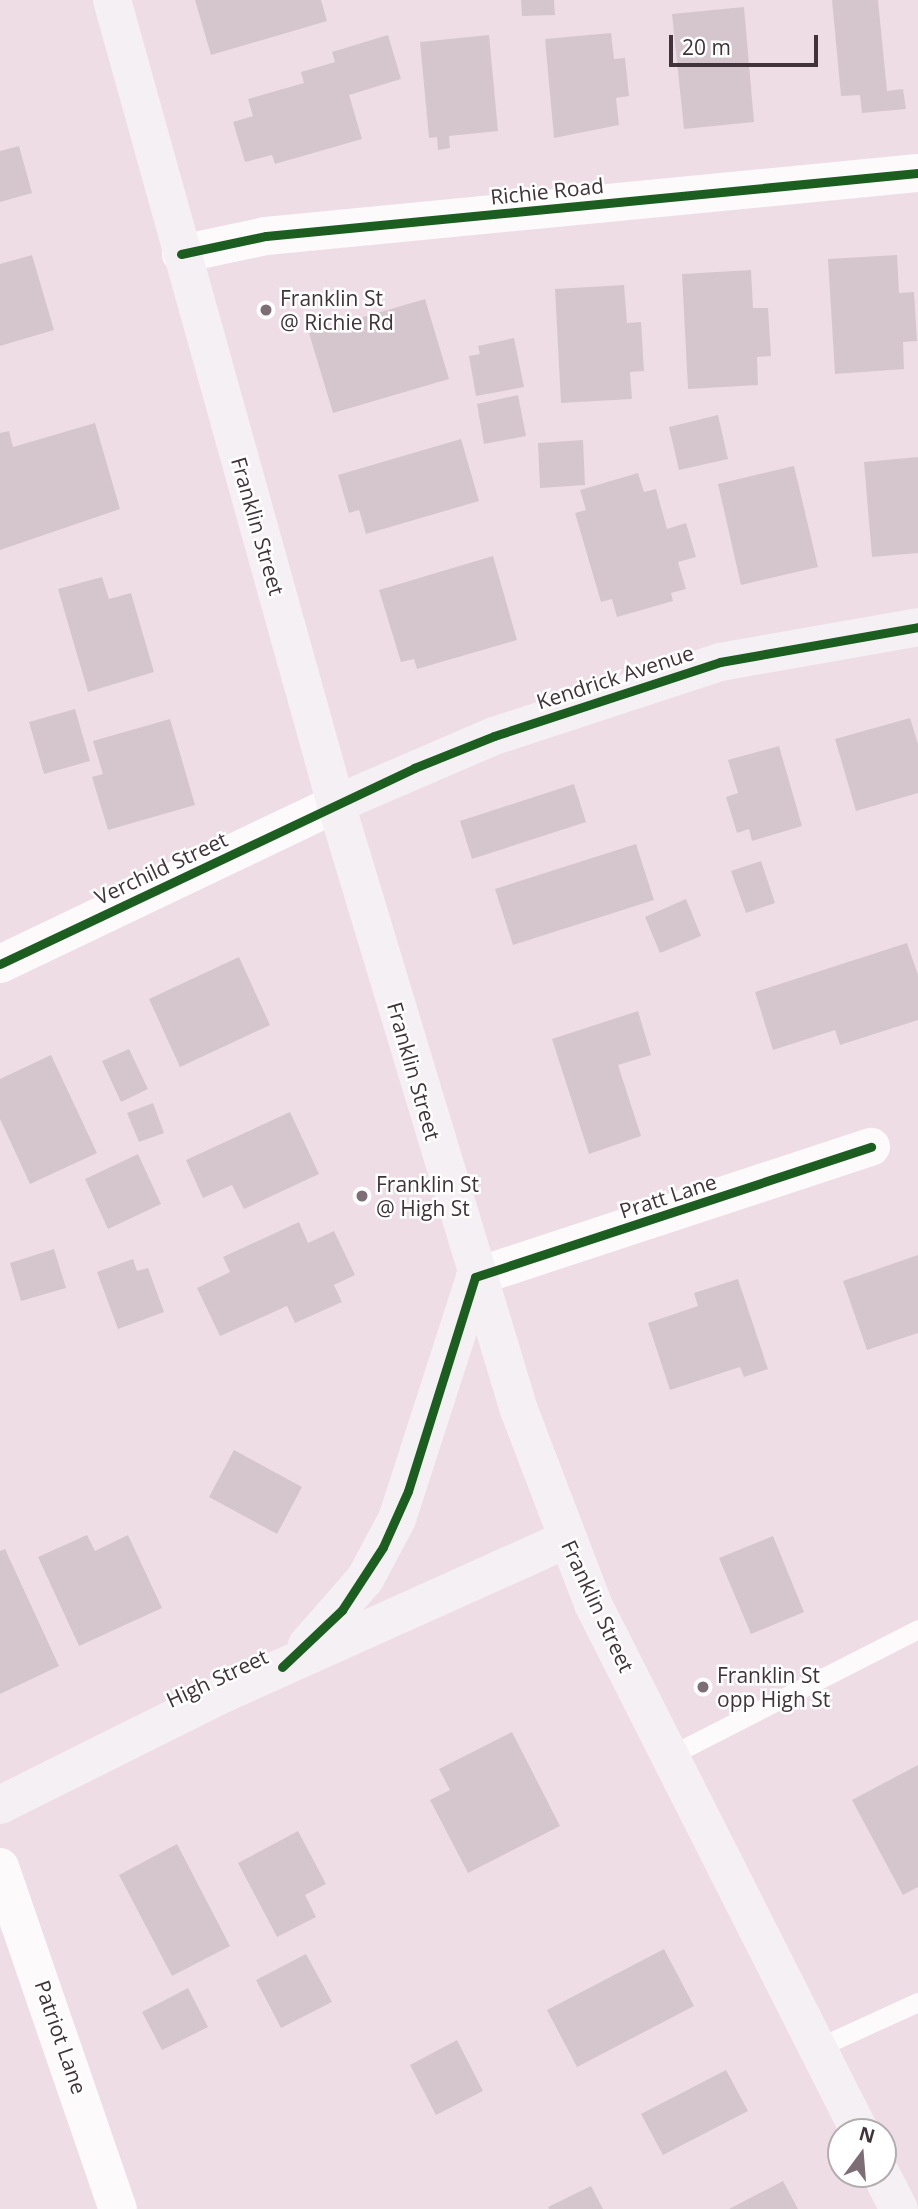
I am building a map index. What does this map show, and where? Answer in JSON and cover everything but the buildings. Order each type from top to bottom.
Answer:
[{"type":"main road","name":"Franklin Street","points":[[112,0],[336,804],[475,1277],[567,1539],[593,1604],[673,1754],[853,2118]]},
{"type":"main road","name":"Kendrick Avenue","points":[[336,804],[494,736],[720,662],[918,627]]},
{"type":"main road","points":[[282,1667],[342,1611],[387,1538],[408,1492],[475,1277]]},
{"type":"main road","name":"High Street","points":[[0,1805],[282,1667],[567,1539]]},
{"type":"main road","points":[[888,2188],[899,2209]]},
{"type":"street","name":"Richie Road","points":[[181,254],[266,236],[918,173]]},
{"type":"street","name":"Verchild Street","points":[[0,964],[336,804]]},
{"type":"street","name":"Pratt Lane","points":[[475,1277],[871,1147]]},
{"type":"street","name":"Patriot Lane","points":[[0,1867],[118,2209]]},
{"type":"lane","points":[[673,1754],[918,1629]]},
{"type":"lane","points":[[817,2049],[918,2002]]},
{"type":"cycle path","points":[[181,254],[266,236],[918,173]]},
{"type":"cycle path","points":[[0,964],[414,768],[494,736],[720,662],[918,627]]},
{"type":"cycle path","points":[[282,1667],[342,1610],[383,1547],[408,1491],[475,1277],[871,1147]]},
{"type":"place","name":"Franklin St @ Richie Rd","points":[[266,310]]},
{"type":"place","name":"Franklin St @ High St","points":[[362,1196]]},
{"type":"place","name":"Franklin St opp High St","points":[[703,1687]]}]
